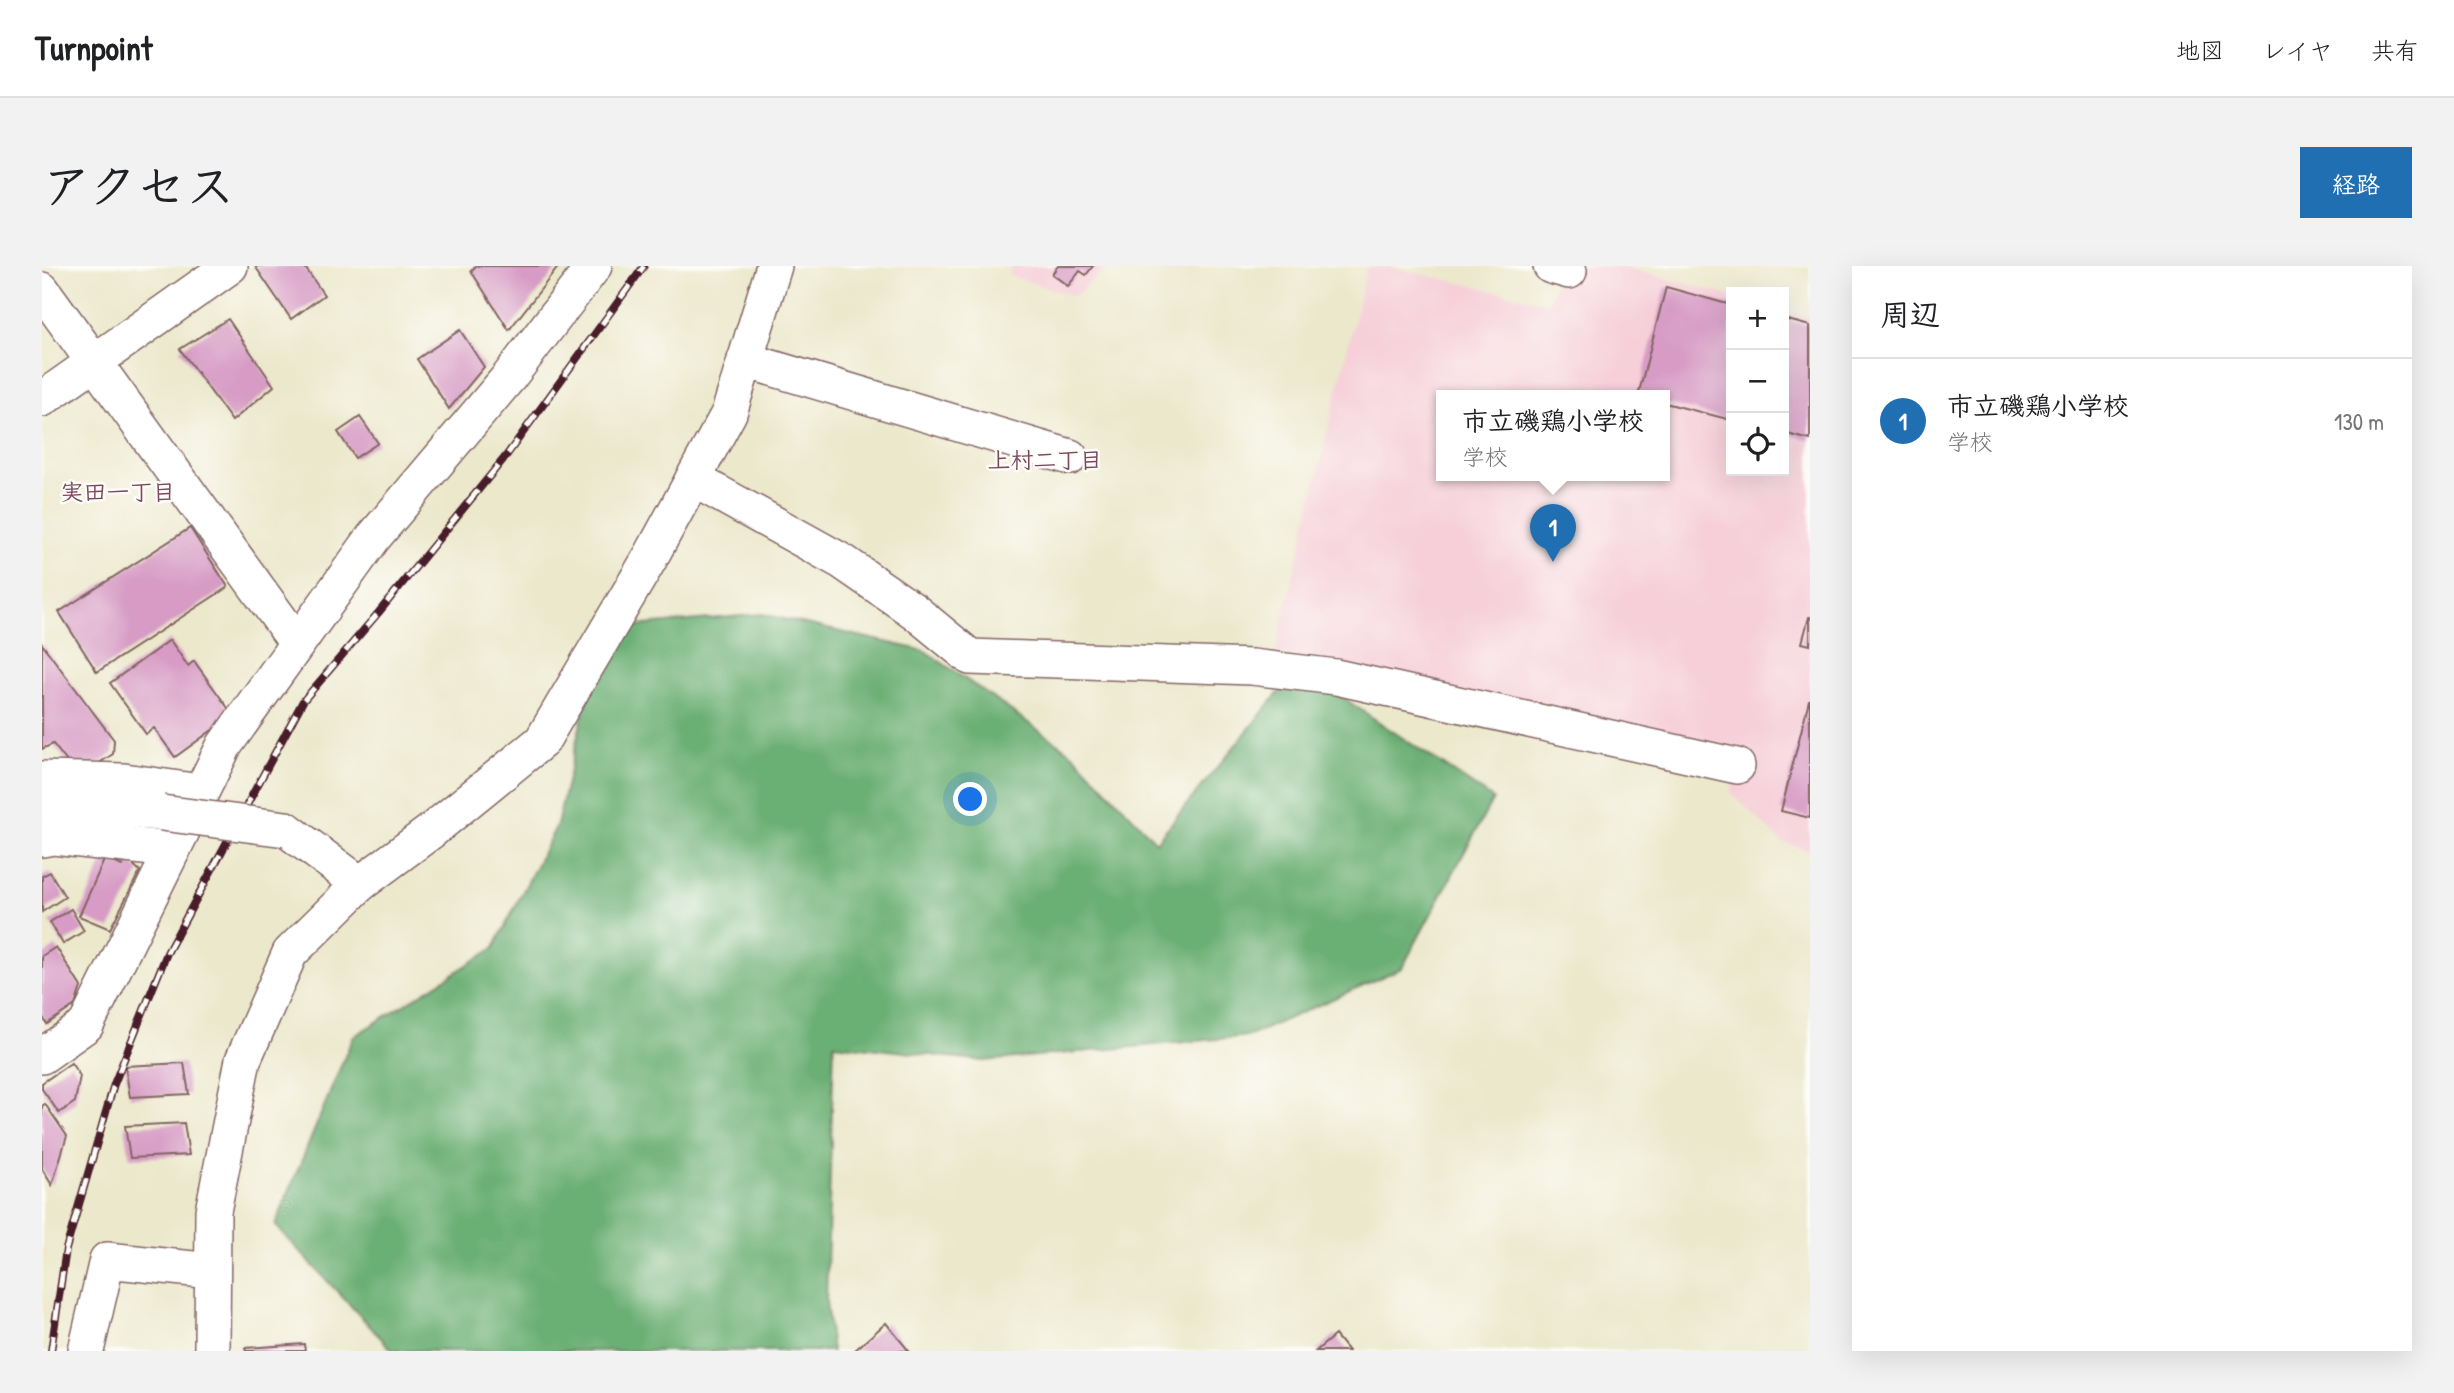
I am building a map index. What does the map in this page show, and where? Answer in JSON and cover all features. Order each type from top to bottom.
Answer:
[{"type":"street","points":[[42,399],[230,266]]},
{"type":"street","points":[[42,1056],[86,1025],[224,746],[373,538],[509,377],[594,266]]},
{"type":"street","points":[[212,1351],[213,1211],[243,1060],[290,953],[360,884],[430,832],[542,741],[650,558],[729,413],[774,266]]},
{"type":"street","points":[[42,290],[297,643]]},
{"type":"street","points":[[745,360],[1070,457]]},
{"type":"street","points":[[693,479],[843,562],[914,611],[970,657],[1252,667],[1336,677],[1737,766]]},
{"type":"street","points":[[42,779],[124,780],[200,792]]},
{"type":"street","points":[[42,804],[162,813],[286,830],[360,884]]},
{"type":"street","points":[[42,839],[54,837],[171,850]]},
{"type":"street","points":[[86,1351],[107,1260],[212,1271]]},
{"type":"shaded area","points":[[1013,266],[1108,266],[1074,296],[1008,275]]},
{"type":"shaded area","points":[[1367,266],[1387,266],[1548,303],[1561,266],[1620,266],[1726,295],[1726,476],[1789,476],[1789,312],[1810,318],[1810,851],[1782,842],[1731,793],[1740,752],[1275,653]]},
{"type":"green space","points":[[762,614],[925,651],[1073,754],[1156,842],[1299,668],[1493,799],[1402,968],[1249,1036],[984,1061],[834,1044],[826,1301],[832,1351],[393,1351],[275,1225],[353,1037],[494,948],[557,825],[603,629]]},
{"type":"building","points":[[255,266],[304,266],[324,295],[291,319]]},
{"type":"building","points":[[476,266],[559,266],[509,330],[471,271]]},
{"type":"building","points":[[1058,266],[1093,266],[1086,275],[1080,271],[1068,286],[1052,274]]},
{"type":"building","points":[[1666,287],[1726,304],[1726,419],[1670,404],[1670,390],[1640,390]]},
{"type":"building","points":[[228,319],[274,386],[232,421],[180,349]]},
{"type":"building","points":[[1789,320],[1810,326],[1810,440],[1789,434]]},
{"type":"building","points":[[460,330],[484,367],[449,409],[417,359]]},
{"type":"building","points":[[360,417],[378,443],[355,458],[338,432]]},
{"type":"building","points":[[190,528],[228,587],[97,672],[59,612]]},
{"type":"building","points":[[1810,617],[1810,645],[1802,643]]},
{"type":"building","points":[[170,640],[188,666],[194,661],[233,715],[175,757],[154,728],[146,734],[110,683]]},
{"type":"building","points":[[42,644],[114,740],[113,754],[96,765],[72,768],[53,744],[42,749]]},
{"type":"building","points":[[1810,700],[1810,818],[1781,811]]},
{"type":"building","points":[[105,858],[122,866],[127,859],[140,871],[110,929],[79,916]]},
{"type":"building","points":[[50,872],[65,897],[42,912],[42,876]]},
{"type":"building","points":[[71,909],[84,931],[63,944],[50,922]]},
{"type":"building","points":[[56,947],[81,987],[75,1005],[47,1024],[42,1016],[42,956]]},
{"type":"building","points":[[71,1063],[80,1076],[75,1102],[59,1113],[42,1089],[42,1083]]},
{"type":"building","points":[[184,1063],[189,1094],[130,1097],[125,1066]]},
{"type":"building","points":[[45,1104],[67,1136],[52,1185],[42,1169],[42,1106]]},
{"type":"building","points":[[184,1123],[189,1155],[130,1158],[125,1126]]},
{"type":"building","points":[[886,1323],[909,1351],[854,1351]]},
{"type":"building","points":[[1335,1335],[1348,1351],[1316,1351]]},
{"type":"building","points":[[304,1344],[305,1351],[246,1351],[245,1348]]},
{"type":"railway","points":[[51,1351],[66,1249],[114,1084],[167,953],[303,701],[506,456],[644,266]]},
{"type":"place","name":"市立磯鶏小学校","points":[[1553,562]]},
{"type":"district","name":"上村二丁目","points":[[1045,459]]},
{"type":"district","name":"実田一丁目","points":[[118,491]]}]
